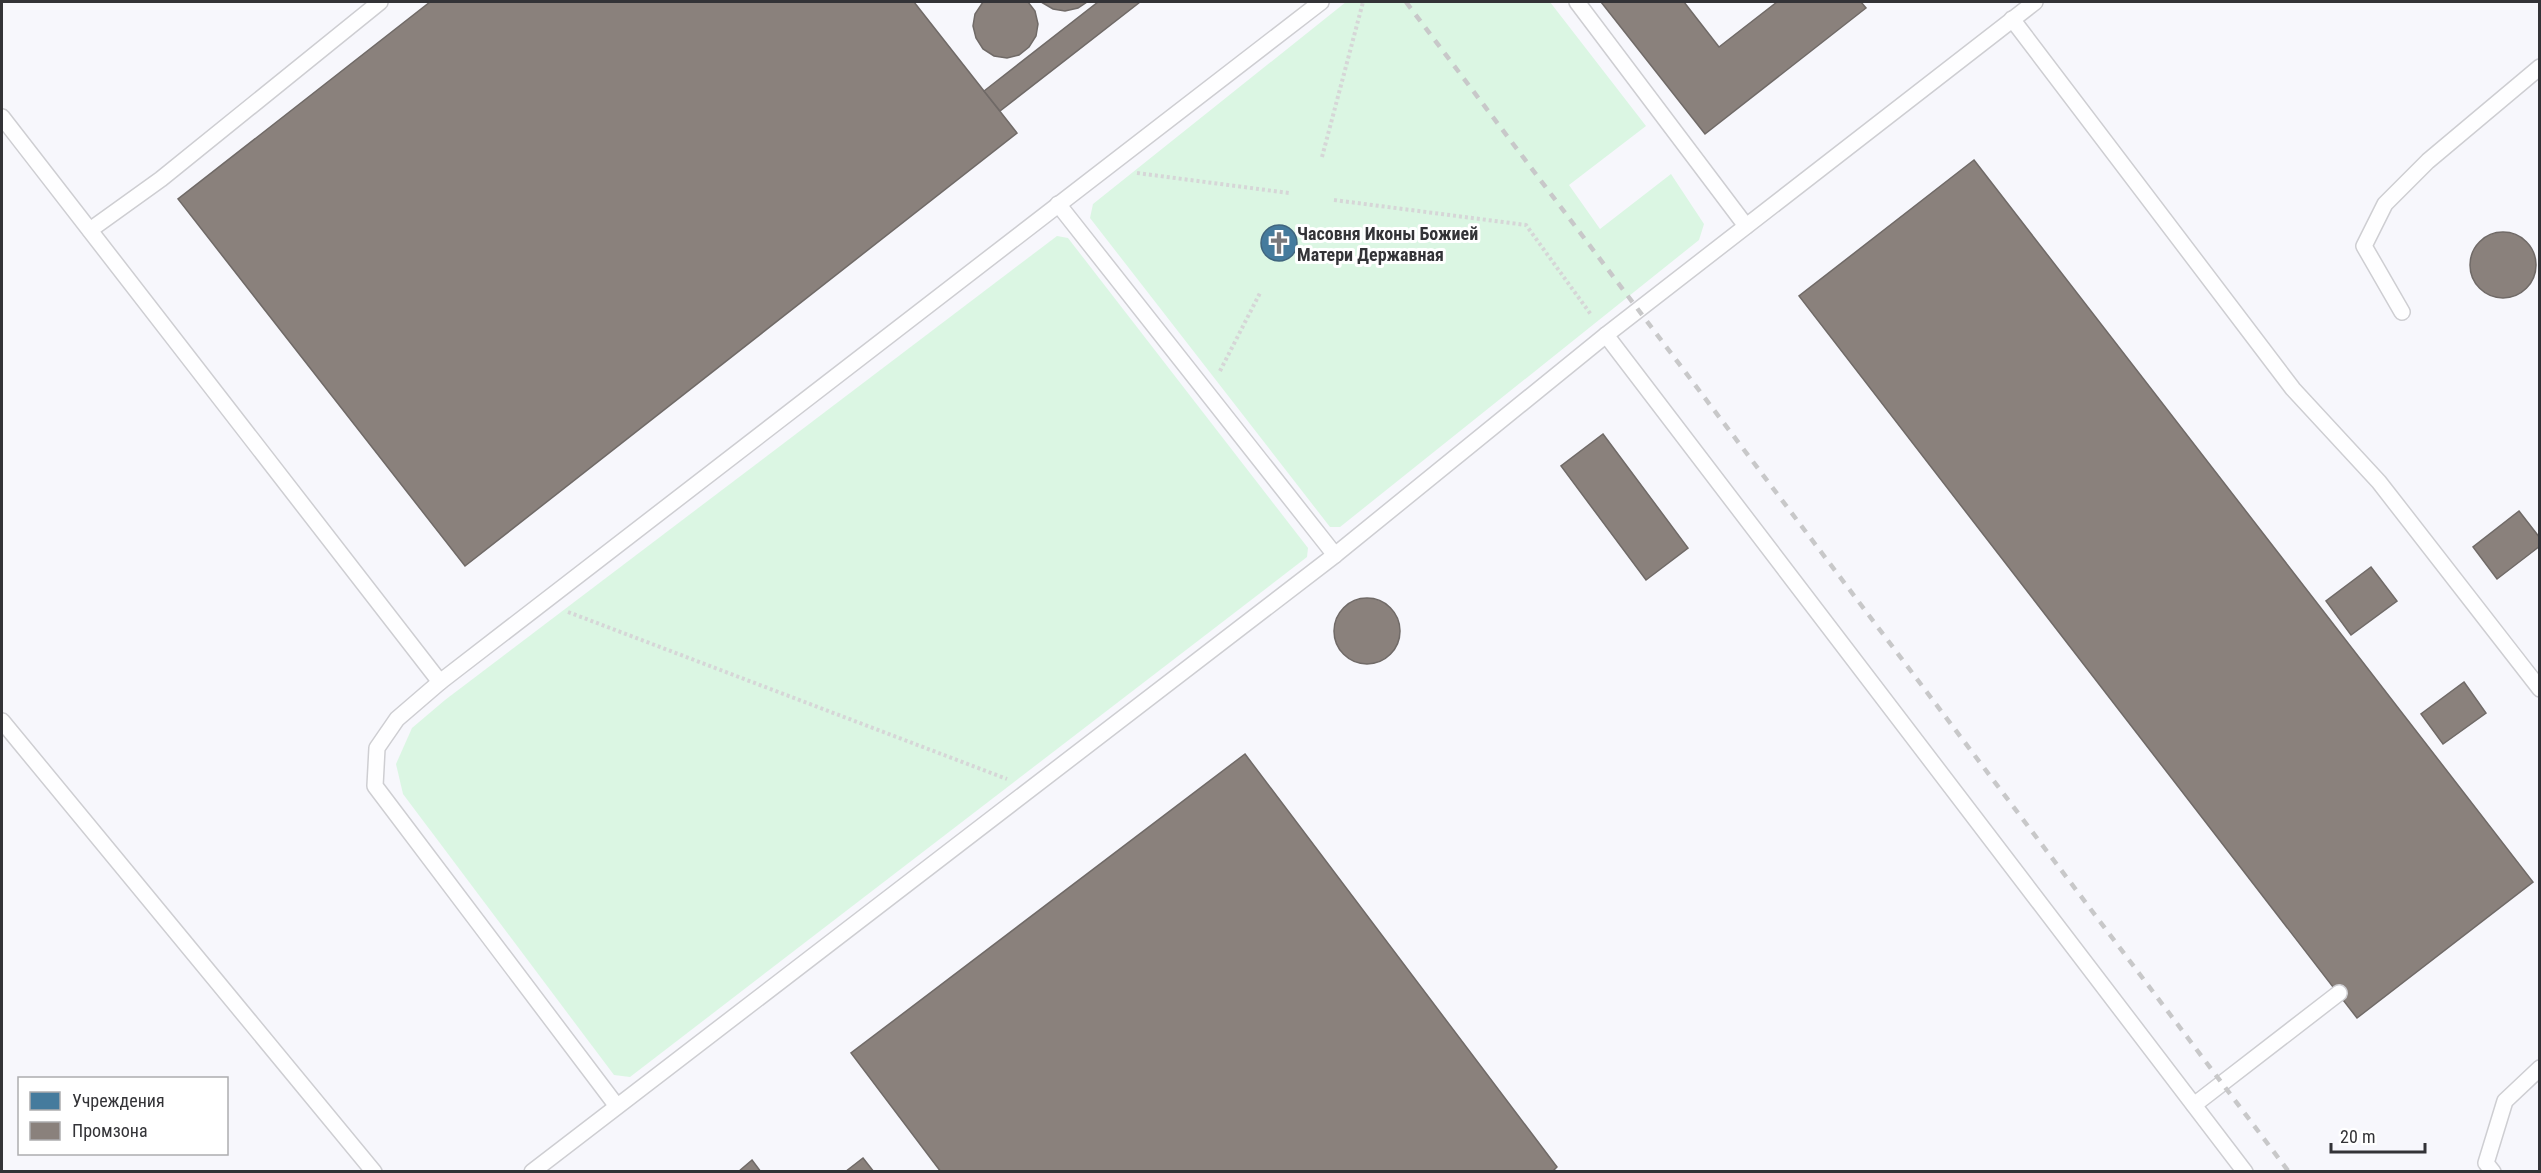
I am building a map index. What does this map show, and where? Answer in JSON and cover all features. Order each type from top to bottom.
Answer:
[{"type":"lane","points":[[90,230],[161,179],[381,2]]},
{"type":"lane","points":[[616,1105],[375,786],[377,748],[397,719],[440,682],[1321,2]]},
{"type":"lane","points":[[1577,2],[1746,226]]},
{"type":"lane","points":[[532,1172],[616,1105],[1335,555],[1606,335],[2035,2]]},
{"type":"lane","points":[[2012,19],[2293,389],[2379,482],[2540,689]]},
{"type":"lane","points":[[2402,312],[2364,246],[2385,204],[2428,161],[2540,67]]},
{"type":"lane","points":[[2,117],[440,682]]},
{"type":"lane","points":[[1058,204],[1335,555]]},
{"type":"lane","points":[[1606,335],[2245,1172]]},
{"type":"lane","points":[[2,721],[374,1172]]},
{"type":"lane","points":[[2194,1105],[2338,993]]},
{"type":"lane","points":[[2493,1172],[2486,1163],[2505,1101],[2540,1068]]},
{"type":"path","points":[[1322,157],[1363,2]]},
{"type":"path","points":[[1103,169],[1289,194]]},
{"type":"path","points":[[1334,200],[1526,225],[1606,335]]},
{"type":"path","points":[[1208,394],[1261,291]]},
{"type":"path","points":[[543,603],[1033,788]]},
{"type":"green space","points":[[1346,2],[1550,2],[1646,126],[1569,185],[1600,229],[1671,174],[1704,224],[1699,240],[1340,527],[1330,527],[1090,218],[1093,204]]},
{"type":"green space","points":[[1057,236],[1068,238],[1308,548],[1307,557],[630,1077],[614,1075],[403,794],[396,764],[412,728],[445,700]]},
{"type":"building: Учреждения","name":"Часовня Иконы Божией Матери Державная","points":[[1279,225],[1292,230],[1297,243],[1292,256],[1279,261],[1266,256],[1261,243],[1266,230]]},
{"type":"building: Промзона","points":[[430,2],[914,2],[1017,133],[465,566],[178,199]]},
{"type":"building: Промзона","points":[[983,2],[1028,2],[1035,11],[1038,24],[1036,36],[1029,47],[1019,55],[1007,58],[994,56],[983,49],[976,38],[973,26],[975,14]]},
{"type":"building: Промзона","points":[[1041,2],[1087,2],[1078,8],[1065,11],[1053,9]]},
{"type":"building: Промзона","points":[[1098,2],[1140,2],[1000,111],[984,91]]},
{"type":"building: Промзона","points":[[1601,2],[1684,2],[1719,47],[1777,2],[1861,2],[1866,8],[1705,134]]},
{"type":"building: Промзона","points":[[1974,160],[2533,882],[2357,1018],[1799,296]]},
{"type":"building: Промзона","points":[[2503,232],[2516,234],[2531,247],[2536,265],[2534,278],[2521,293],[2503,298],[2490,296],[2475,283],[2470,265],[2472,252],[2485,237]]},
{"type":"building: Промзона","points":[[1603,434],[1688,548],[1646,580],[1561,466]]},
{"type":"building: Промзона","points":[[2519,511],[2540,538],[2540,546],[2497,579],[2473,547]]},
{"type":"building: Промзона","points":[[2371,567],[2397,601],[2351,635],[2326,601]]},
{"type":"building: Промзона","points":[[1367,598],[1380,600],[1395,613],[1400,631],[1398,644],[1385,659],[1367,664],[1354,662],[1339,649],[1334,631],[1336,618],[1349,603]]},
{"type":"building: Промзона","points":[[2464,682],[2486,713],[2443,744],[2421,714]]},
{"type":"building: Промзона","points":[[1245,754],[1557,1167],[1552,1172],[941,1172],[851,1053]]},
{"type":"building: Промзона","points":[[863,1158],[874,1172],[845,1172]]},
{"type":"building: Промзона","points":[[752,1160],[761,1172],[738,1172]]},
{"type":"railway","points":[[1406,2],[2289,1172]]},
{"type":"place","name":"Часовня Иконы Божией Матери Державная","points":[[1279,243]]}]
